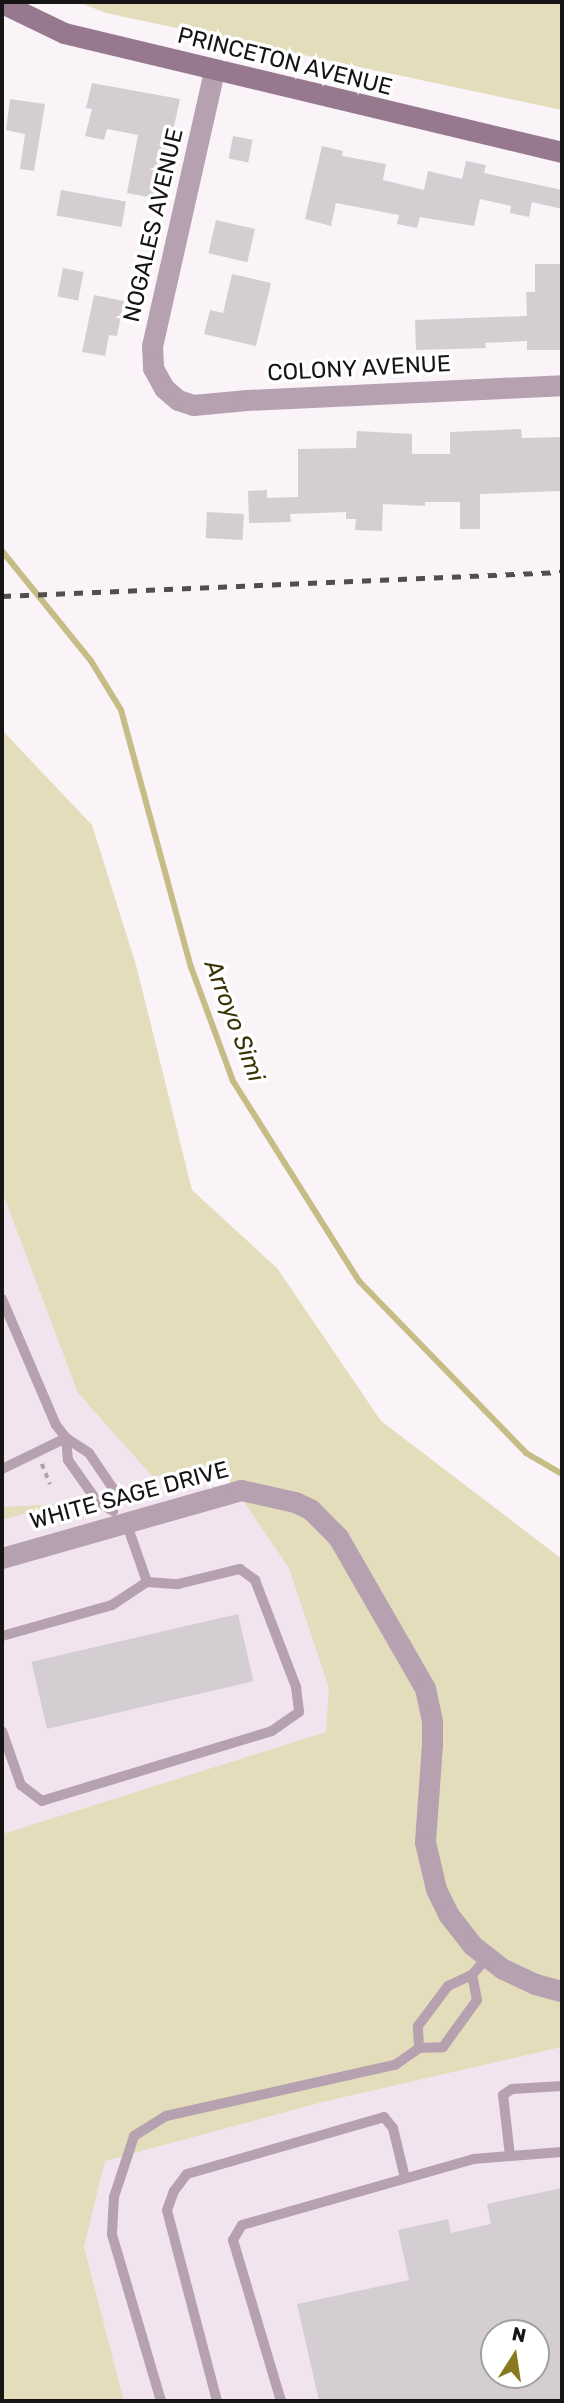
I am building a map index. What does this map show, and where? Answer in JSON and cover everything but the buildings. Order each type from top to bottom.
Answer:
[{"type":"street","name":"PRINCETON AVENUE","points":[[2,3],[64,33],[562,152]]},
{"type":"street","name":"NOGALES AVENUE","points":[[164,388],[153,368],[152,346],[214,71]]},
{"type":"street","name":"COLONY AVENUE","points":[[164,388],[178,400],[192,405],[562,385]]},
{"type":"street","name":"WHITE SAGE DRIVE","points":[[2,1558],[118,1515],[241,1489],[295,1502],[324,1520],[338,1537],[425,1688],[432,1720],[425,1816],[429,1868],[448,1914],[472,1945],[487,1958],[516,1977],[562,1991]]},
{"type":"lane","points":[[2,1299],[56,1425],[66,1438],[89,1453],[116,1493],[118,1515],[147,1582]]},
{"type":"lane","points":[[2,1469],[66,1438]]},
{"type":"lane","points":[[66,1438],[68,1460],[97,1502],[118,1515]]},
{"type":"lane","points":[[2,1636],[112,1605],[147,1582],[178,1584],[240,1569],[255,1580],[296,1687],[299,1712],[272,1731],[42,1801],[21,1785],[2,1731]]},
{"type":"lane","points":[[419,2049],[418,2026],[448,1986],[472,1975],[487,1958]]},
{"type":"lane","points":[[161,2401],[112,2234],[114,2197],[134,2136],[166,2116],[395,2065],[419,2049],[443,2048],[477,2000],[472,1975]]},
{"type":"lane","points":[[510,2156],[503,2095],[512,2089],[562,2086]]},
{"type":"lane","points":[[217,2401],[167,2210],[174,2191],[187,2174],[384,2117],[393,2128],[405,2178]]},
{"type":"lane","points":[[281,2401],[233,2240],[242,2225],[473,2159],[562,2151]]},
{"type":"shaded area","points":[[78,2],[562,2],[562,110],[106,13]]},
{"type":"shaded area","points":[[2,730],[92,825],[136,965],[192,1190],[277,1268],[381,1421],[562,1559],[562,2047],[323,2102],[105,2161],[84,2247],[124,2401],[2,2401],[2,1831],[6,1833],[326,1732],[329,1688],[289,1568],[223,1471],[152,1476],[78,1393],[2,1191]]},
{"type":"shaded area","points":[[2,1141],[152,1453],[277,1519],[343,1731],[2,1843]]},
{"type":"shaded area","points":[[60,1504],[2,1520],[2,1507]]},
{"type":"shaded area","points":[[562,2047],[562,2401],[124,2401],[84,2247],[105,2161],[323,2102]]},
{"type":"waterway","name":"Arroyo Simi","points":[[2,551],[91,661],[121,710],[191,967],[233,1081],[359,1281],[526,1453],[562,1474]]},
{"type":"railway","points":[[2,596],[562,572]]}]
